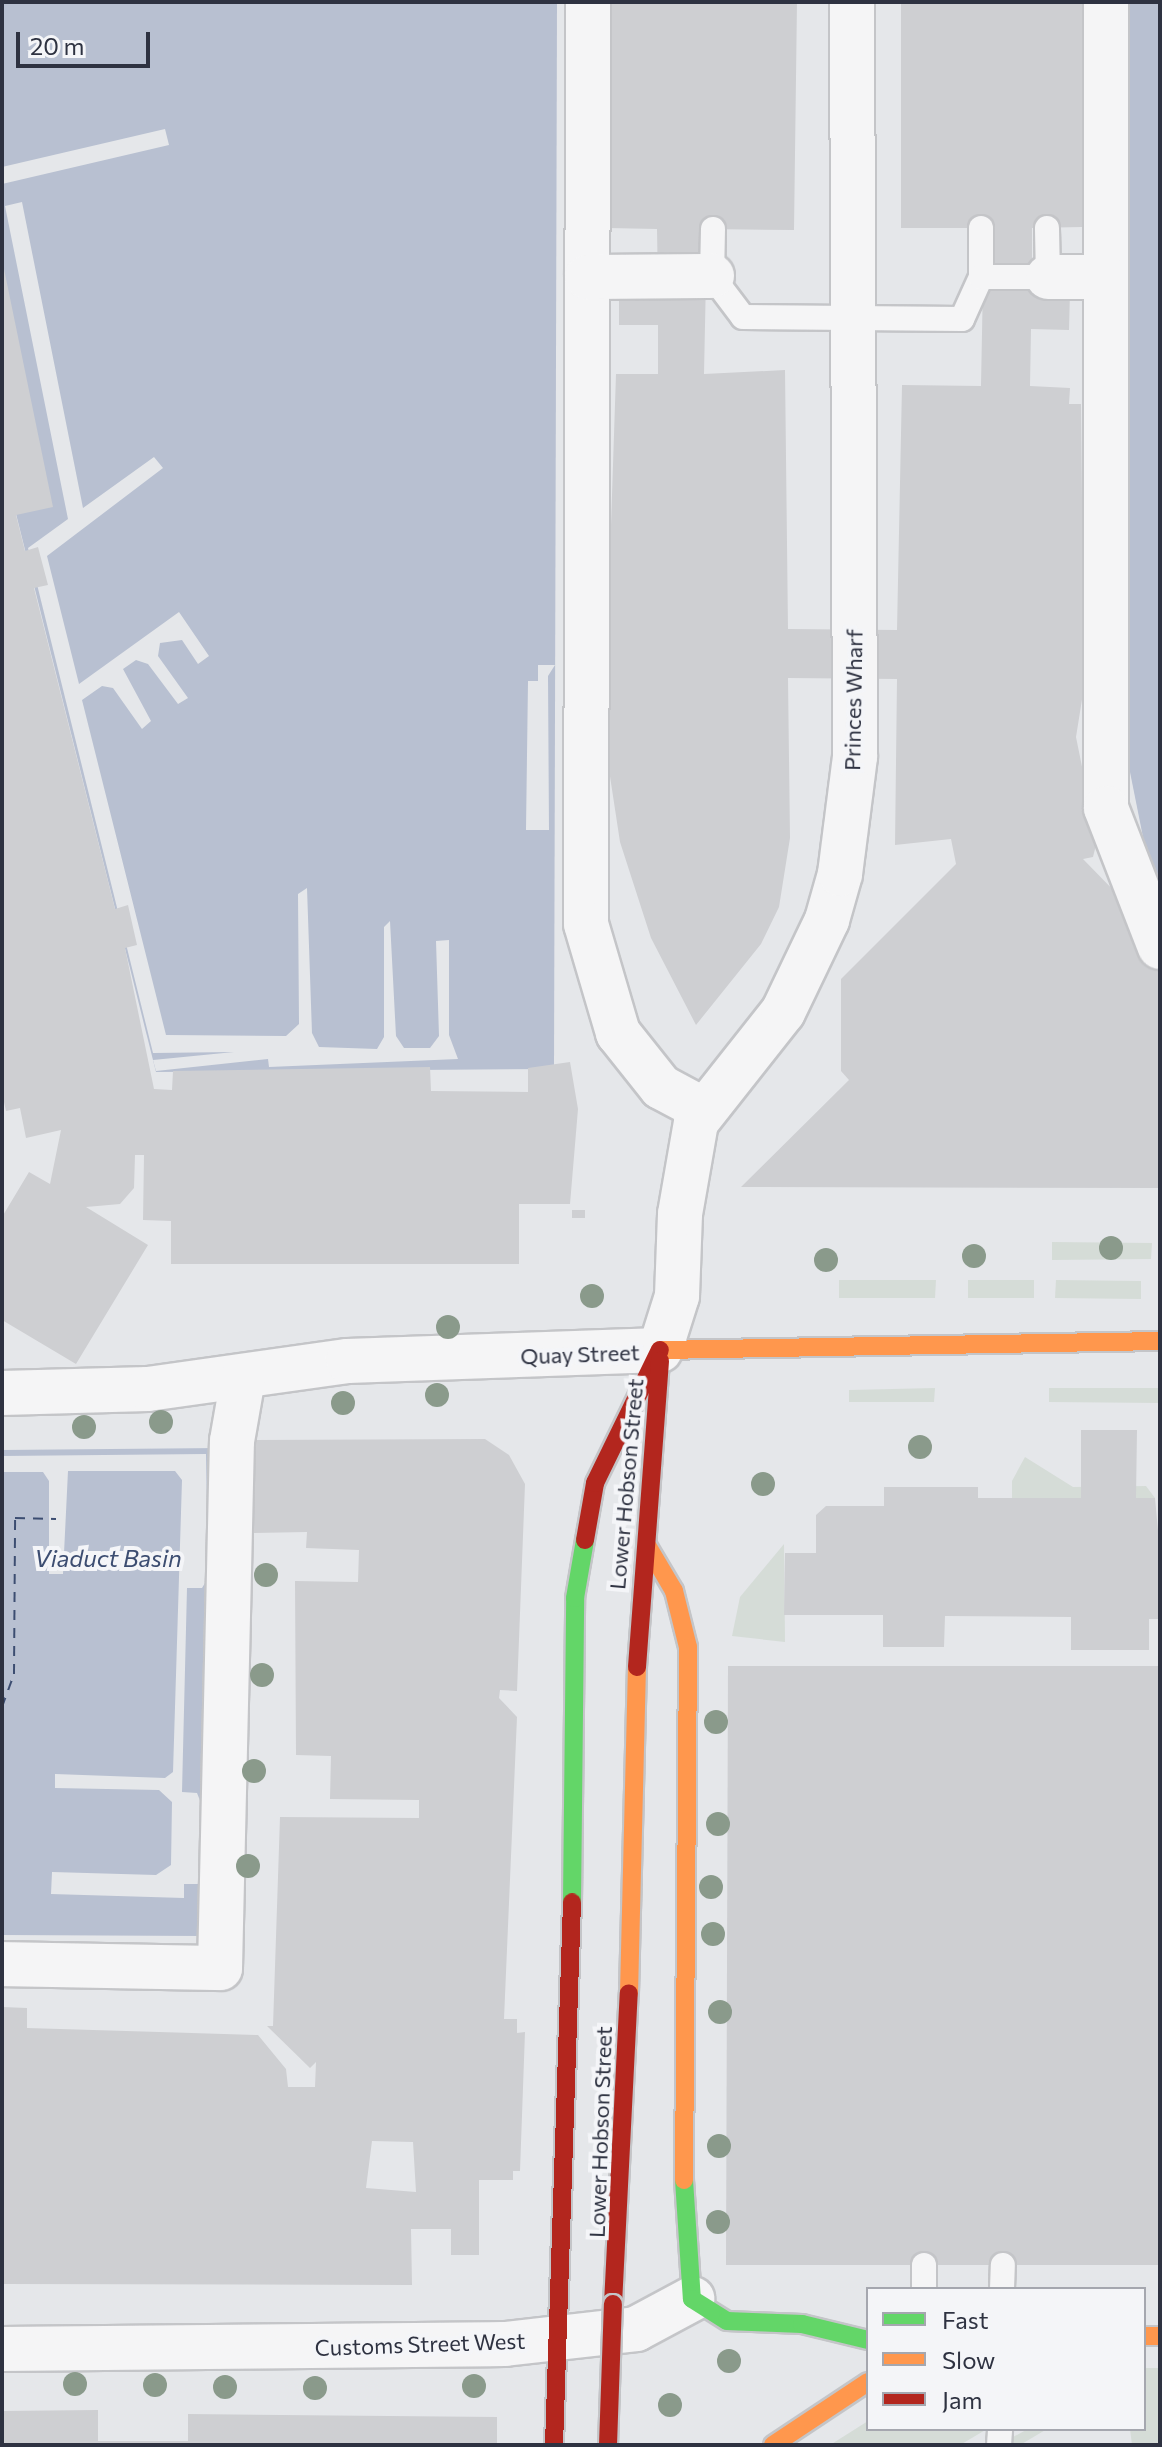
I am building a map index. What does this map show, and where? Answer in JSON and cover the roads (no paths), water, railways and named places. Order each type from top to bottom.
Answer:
[{"type":"main road","name":"Quay Street","points":[[660,1350],[786,1342],[1160,1341]]},
{"type":"main road","name":"Lower Hobson Street","points":[[608,2445],[624,2196],[635,1776],[660,1350]]},
{"type":"main road","name":"Lower Hobson Street","points":[[554,2445],[571,2006],[575,1598],[600,1469],[660,1350]]},
{"type":"main road","points":[[648,1547],[678,1600],[688,1647],[683,2248],[692,2299],[727,2321],[802,2324],[866,2340]]},
{"type":"main road","points":[[773,2445],[866,2383]]},
{"type":"street","points":[[588,2],[586,924],[618,1033],[661,1087],[702,1109]]},
{"type":"street","name":"Princes Wharf","points":[[660,1350],[677,1296],[686,1161],[702,1109],[783,1012],[827,920],[840,874],[855,757],[852,2]]},
{"type":"street","points":[[1106,2],[1106,808],[1160,947]]},
{"type":"street","points":[[587,277],[712,276]]},
{"type":"street","points":[[1048,277],[1105,277]]},
{"type":"street","name":"Quay Street","points":[[2,1393],[243,1378],[348,1361],[660,1350]]},
{"type":"street","points":[[2,1964],[220,1968],[232,1441],[243,1378]]},
{"type":"street","name":"Customs Street West","points":[[2,2349],[505,2344],[636,2329],[692,2299]]},
{"type":"lane","points":[[713,229],[712,276],[743,317],[962,319],[981,277],[981,228]]},
{"type":"lane","points":[[981,277],[1048,277],[1047,228]]},
{"type":"water","points":[[2,2],[557,2],[554,1069],[156,1072],[2,458]]},
{"type":"water","points":[[1127,2],[1160,2],[1160,880],[1144,842],[1128,762]]},
{"type":"water","name":"Viaduct Basin","points":[[220,1448],[203,1936],[2,1935],[2,1450]]}]
